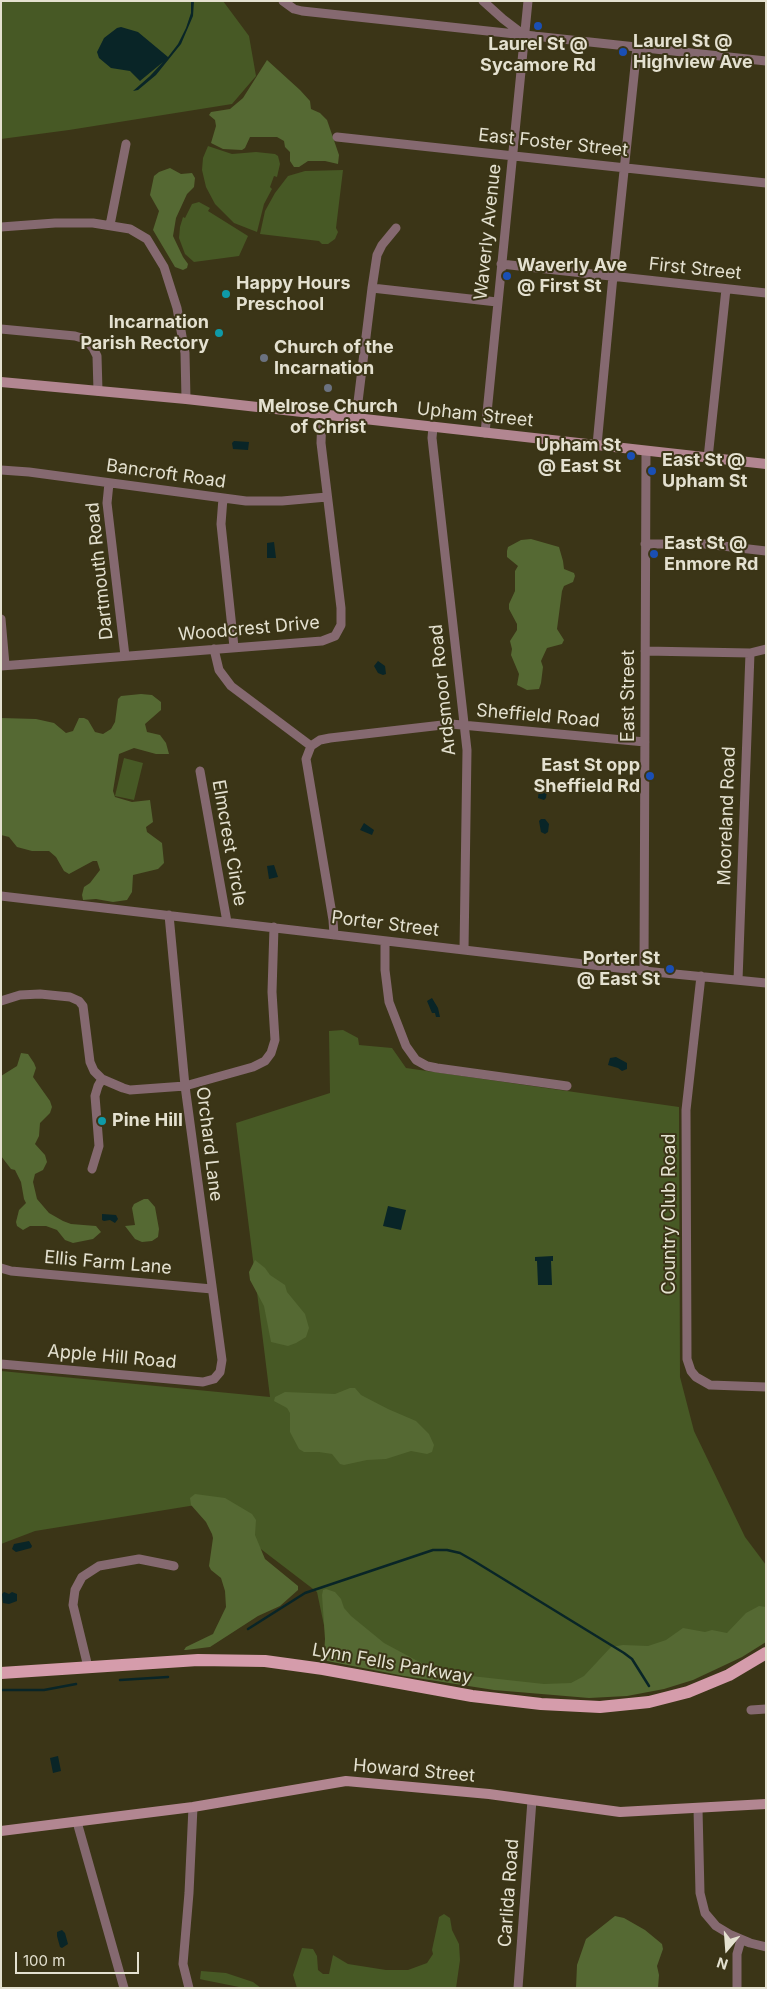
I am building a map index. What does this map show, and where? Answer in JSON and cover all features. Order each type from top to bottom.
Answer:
[{"type":"main road","name":"Upham Street","points":[[1,382],[186,399],[766,464]]},
{"type":"main road","name":"Lynn Fells Parkway","points":[[1,1673],[198,1660],[265,1661],[323,1669],[472,1696],[541,1704],[600,1707],[643,1704],[688,1692],[738,1671],[766,1653]]},
{"type":"main road","name":"Howard Street","points":[[1,1831],[193,1807],[346,1781],[401,1785],[620,1812],[766,1804]]},
{"type":"street","points":[[283,1],[302,12],[766,61]]},
{"type":"street","points":[[484,1],[503,19],[525,35]]},
{"type":"street","name":"Waverly Avenue","points":[[484,433],[528,1]]},
{"type":"street","points":[[597,445],[637,47]]},
{"type":"street","name":"East Foster Street","points":[[337,137],[766,183]]},
{"type":"street","points":[[110,225],[126,144]]},
{"type":"street","points":[[1,228],[66,222],[110,225],[130,229],[145,238],[154,247],[164,267],[174,296],[184,343],[186,399]]},
{"type":"street","points":[[356,418],[377,255],[382,245],[396,228]]},
{"type":"street","name":"First Street","points":[[501,264],[766,293]]},
{"type":"street","points":[[372,288],[497,302]]},
{"type":"street","points":[[708,458],[726,289]]},
{"type":"street","points":[[1,329],[74,336],[85,339],[97,356],[98,391]]},
{"type":"street","name":"Woodcrest Drive","points":[[3,666],[322,641],[330,639],[337,634],[342,620],[342,608],[321,443],[322,414]]},
{"type":"street","name":"Ardsmoor Road","points":[[433,427],[432,437],[467,760],[464,950]]},
{"type":"street","name":"East Street","points":[[644,971],[646,451]]},
{"type":"street","name":"Bancroft Road","points":[[1,470],[223,498],[273,502],[327,497]]},
{"type":"street","name":"Dartmouth Road","points":[[109,483],[108,503],[125,656]]},
{"type":"street","points":[[223,498],[221,524],[234,647]]},
{"type":"street","points":[[645,544],[705,544],[766,551]]},
{"type":"street","points":[[1,619],[3,666]]},
{"type":"street","points":[[214,649],[219,670],[231,686],[311,746],[306,759],[334,934]]},
{"type":"street","points":[[645,651],[750,653],[766,649]]},
{"type":"street","name":"Mooreland Road","points":[[738,980],[750,653]]},
{"type":"street","name":"Sheffield Road","points":[[311,746],[320,740],[330,738],[446,725],[464,725],[645,742]]},
{"type":"street","name":"Elmcrest Circle","points":[[200,771],[227,922]]},
{"type":"street","name":"Porter Street","points":[[1,896],[644,971],[766,982]]},
{"type":"street","name":"Orchard Lane","points":[[170,915],[185,1086],[222,1360],[218,1375]]},
{"type":"street","points":[[1,1001],[15,996],[33,994],[70,997],[79,1001],[85,1013],[91,1065],[102,1079],[130,1090],[185,1086],[256,1066],[265,1061],[271,1053],[275,1040],[272,992],[274,928]]},
{"type":"street","points":[[385,941],[386,986],[390,1007],[406,1046],[419,1062],[437,1068],[566,1086]]},
{"type":"street","name":"Country Club Road","points":[[701,976],[686,1110],[687,1359],[693,1374],[699,1380],[710,1385],[766,1387]]},
{"type":"street","points":[[92,1169],[99,1146],[95,1096],[102,1079]]},
{"type":"street","name":"Ellis Farm Lane","points":[[1,1268],[11,1271],[212,1289]]},
{"type":"street","name":"Apple Hill Road","points":[[1,1364],[203,1382],[212,1380],[218,1375]]},
{"type":"street","points":[[88,1667],[73,1605],[75,1590],[82,1577],[99,1566],[139,1559],[174,1566]]},
{"type":"street","points":[[751,1710],[766,1709]]},
{"type":"street","name":"Carlida Road","points":[[518,1988],[532,1800]]},
{"type":"street","points":[[189,1988],[183,1962],[189,1893],[193,1807]]},
{"type":"street","points":[[698,1809],[700,1893],[702,1905],[707,1916],[716,1926],[741,1940],[766,1947]]},
{"type":"street","points":[[76,1822],[124,1988]]},
{"type":"street","points":[[738,1988],[738,1954],[741,1940]]},
{"type":"green space","points":[[1,1],[223,1],[249,36],[256,76],[232,104],[1,139]]},
{"type":"green space","points":[[267,60],[310,101],[311,109],[320,113],[327,120],[339,155],[338,164],[325,161],[308,161],[299,167],[294,167],[290,161],[290,152],[285,147],[284,141],[277,137],[250,137],[245,148],[242,150],[223,149],[211,143],[216,126],[215,120],[209,115],[211,112],[230,109],[243,98]]},
{"type":"green space","points":[[208,146],[232,154],[256,152],[278,156],[280,164],[277,177],[274,176],[270,187],[272,189],[264,204],[257,232],[234,223],[215,204],[206,187],[202,170],[203,158]]},
{"type":"green space","points":[[170,168],[181,174],[192,173],[195,178],[194,187],[187,194],[176,218],[173,236],[188,264],[187,268],[183,270],[175,267],[153,230],[159,211],[150,195],[154,176]]},
{"type":"green space","points":[[343,170],[336,228],[338,232],[335,239],[328,244],[322,244],[319,241],[260,234],[265,211],[275,193],[288,176],[305,171]]},
{"type":"green space","points":[[199,202],[210,208],[208,211],[248,236],[239,256],[194,262],[185,254],[179,238],[180,227],[183,217],[185,218],[192,204]]},
{"type":"green space","points":[[531,539],[559,547],[564,569],[574,573],[575,576],[573,582],[564,586],[562,591],[557,629],[564,640],[562,644],[547,648],[541,661],[543,667],[539,689],[527,690],[517,685],[519,674],[511,655],[510,641],[517,630],[517,624],[509,609],[509,604],[515,591],[515,571],[518,566],[507,557],[507,551],[508,547],[521,540]]},
{"type":"green space","points":[[152,695],[161,702],[161,710],[145,724],[147,732],[160,735],[166,743],[169,754],[156,754],[134,748],[119,754],[113,791],[115,797],[132,802],[150,800],[153,822],[146,827],[147,832],[162,843],[164,863],[158,869],[133,875],[132,892],[127,900],[113,902],[96,899],[83,900],[84,887],[90,883],[100,870],[97,861],[93,861],[69,874],[64,871],[56,857],[49,851],[32,851],[17,847],[9,837],[1,835],[1,718],[36,719],[54,723],[66,733],[73,731],[79,718],[84,718],[88,720],[95,732],[103,734],[111,729],[115,722],[118,699],[121,696]]},
{"type":"green space","points":[[124,758],[143,763],[134,800],[115,796]]},
{"type":"green space","points":[[343,1030],[358,1038],[359,1045],[392,1048],[406,1068],[679,1107],[680,1377],[694,1431],[745,1537],[766,1565],[766,1638],[548,1691],[330,1654],[317,1592],[202,1504],[35,1531],[1,1544],[1,1371],[270,1397],[236,1123],[330,1093],[329,1031]]},
{"type":"green space","points":[[21,1053],[28,1054],[34,1063],[36,1068],[33,1077],[50,1101],[52,1107],[50,1113],[40,1123],[39,1136],[35,1144],[45,1155],[47,1162],[43,1170],[35,1174],[33,1182],[37,1199],[49,1213],[63,1221],[71,1224],[96,1226],[101,1232],[93,1239],[73,1243],[65,1240],[57,1230],[46,1226],[30,1226],[23,1230],[17,1226],[19,1210],[26,1203],[21,1182],[15,1170],[11,1169],[1,1156],[1,1076],[17,1066]]},
{"type":"green space","points":[[148,1199],[155,1207],[159,1229],[158,1237],[152,1241],[142,1242],[135,1239],[125,1226],[135,1225],[132,1208],[134,1204]]},
{"type":"green space","points":[[255,1260],[270,1275],[285,1285],[287,1292],[305,1314],[309,1328],[306,1337],[296,1343],[288,1346],[271,1342],[264,1306],[250,1280],[249,1272]]},
{"type":"green space","points":[[355,1388],[361,1395],[416,1421],[429,1434],[434,1445],[432,1452],[427,1454],[411,1451],[386,1459],[367,1460],[344,1465],[340,1464],[332,1454],[304,1452],[299,1449],[290,1432],[290,1413],[287,1408],[274,1401],[275,1397],[285,1392],[335,1394]]},
{"type":"green space","points":[[195,1494],[225,1498],[252,1514],[256,1520],[255,1535],[265,1559],[298,1586],[298,1590],[280,1606],[258,1616],[210,1647],[184,1650],[186,1647],[213,1634],[226,1607],[225,1591],[221,1578],[209,1566],[212,1534],[206,1522],[191,1505],[190,1498]]},
{"type":"green space","points":[[323,1590],[335,1592],[351,1616],[384,1643],[425,1665],[453,1674],[544,1684],[571,1683],[584,1676],[611,1647],[623,1645],[648,1646],[666,1640],[683,1628],[727,1633],[746,1613],[759,1606],[766,1607],[766,1642],[742,1657],[693,1680],[664,1689],[627,1696],[589,1698],[494,1690],[404,1676],[327,1661],[324,1656],[325,1639],[322,1595]]},
{"type":"green space","points":[[444,1914],[450,1918],[452,1930],[459,1944],[460,1960],[456,1988],[297,1988],[293,1975],[302,1948],[313,1949],[317,1956],[318,1970],[323,1974],[329,1974],[333,1955],[348,1964],[386,1970],[408,1970],[427,1963],[433,1954],[432,1950],[439,1917]]},
{"type":"green space","points":[[615,1916],[624,1918],[645,1930],[662,1944],[663,1949],[657,1966],[659,1975],[658,1988],[576,1988],[577,1965],[586,1939]]},
{"type":"green space","points":[[201,1971],[226,1973],[253,1982],[261,1988],[244,1988],[200,1979]]},
{"type":"water","points":[[191,1],[194,1],[193,16],[181,44],[156,75],[138,90],[133,91],[163,62],[140,81],[130,71],[111,68],[99,58],[97,52],[104,38],[121,27],[138,32],[168,57],[178,44],[186,28],[191,13]]},
{"type":"water","points":[[234,441],[249,442],[248,450],[233,449],[232,443]]},
{"type":"water","points":[[274,542],[276,558],[267,558],[267,543]]},
{"type":"water","points":[[378,661],[385,666],[386,674],[378,673],[374,666]]},
{"type":"water","points":[[540,782],[548,783],[544,800],[538,798]]},
{"type":"water","points":[[545,819],[549,824],[548,832],[545,834],[541,832],[539,821]]},
{"type":"water","points":[[364,823],[374,830],[372,835],[360,830]]},
{"type":"water","points":[[274,865],[278,877],[269,879],[267,866]]},
{"type":"water","points":[[432,998],[438,1008],[440,1017],[436,1017],[435,1013],[432,1013],[427,1001]]},
{"type":"water","points":[[616,1057],[627,1063],[627,1069],[622,1071],[608,1065],[610,1058]]},
{"type":"water","points":[[388,1206],[406,1210],[401,1230],[383,1226]]},
{"type":"water","points":[[102,1214],[116,1215],[118,1219],[115,1223],[110,1220],[104,1221],[102,1220]]},
{"type":"water","points":[[553,1256],[553,1261],[551,1261],[552,1285],[538,1285],[537,1261],[535,1261],[535,1257]]},
{"type":"water","points":[[29,1541],[32,1546],[31,1548],[16,1552],[12,1549],[14,1544]]},
{"type":"water","points":[[4,1592],[17,1594],[17,1601],[9,1604],[3,1603],[2,1594]]},
{"type":"water","points":[[58,1756],[61,1771],[53,1773],[50,1758]]},
{"type":"water","points":[[62,1930],[65,1933],[68,1944],[62,1948],[60,1947],[57,1932]]},
{"type":"waterway","points":[[248,1629],[305,1593],[433,1550],[447,1550],[460,1553],[474,1561],[624,1653],[632,1659],[649,1686]]},
{"type":"waterway","points":[[120,1680],[168,1677]]},
{"type":"waterway","points":[[1,1690],[44,1690],[76,1684]]},
{"type":"place","name":"Laurel St @ Sycamore Rd","points":[[538,26]]},
{"type":"place","name":"Laurel St @ Highview Ave","points":[[623,52]]},
{"type":"place","name":"Waverly Ave @ First St","points":[[507,276]]},
{"type":"place","name":"Happy Hours Preschool","points":[[226,294]]},
{"type":"place","name":"Incarnation Parish Rectory","points":[[219,333]]},
{"type":"place","name":"Church of the Incarnation","points":[[264,358]]},
{"type":"place","name":"Melrose Church of Christ","points":[[328,388]]},
{"type":"place","name":"Upham St @ East St","points":[[631,456]]},
{"type":"place","name":"East St @ Upham St","points":[[652,471]]},
{"type":"place","name":"East St @ Enmore Rd","points":[[654,554]]},
{"type":"place","name":"East St opp Sheffield Rd","points":[[650,776]]},
{"type":"place","name":"Porter St @ East St","points":[[670,969]]},
{"type":"place","name":"Pine Hill","points":[[102,1121]]}]
